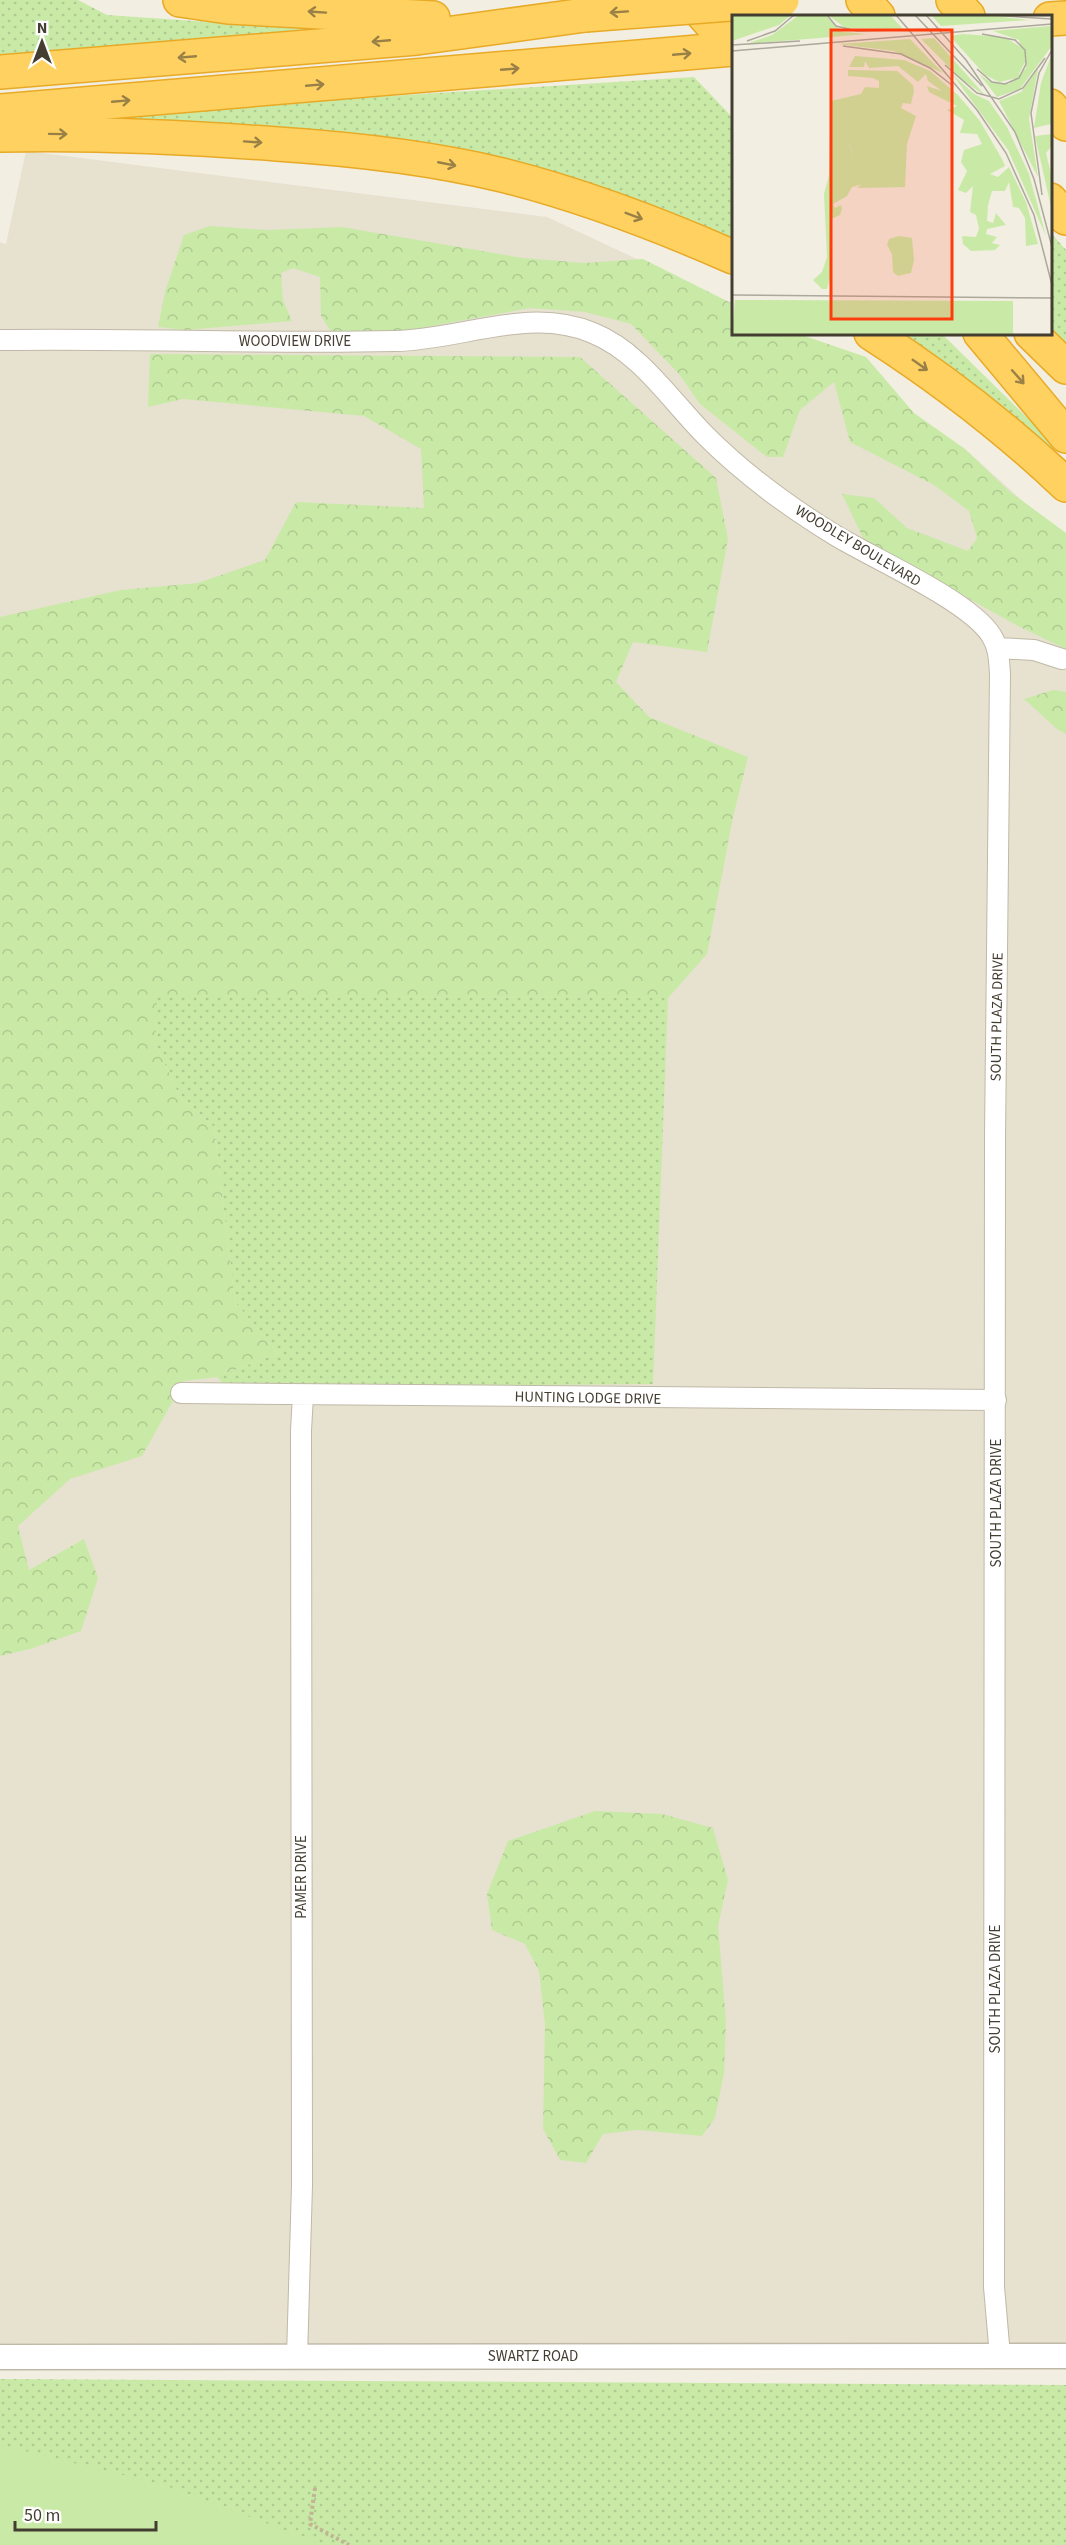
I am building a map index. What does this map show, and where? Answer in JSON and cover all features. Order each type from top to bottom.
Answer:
[{"type":"highway","points":[[180,0],[228,7],[443,18],[585,15],[782,0]]},
{"type":"highway","points":[[690,0],[732,47]]},
{"type":"highway","points":[[863,0],[877,15]]},
{"type":"highway","points":[[953,0],[967,15]]},
{"type":"highway","points":[[0,72],[417,38],[585,15]]},
{"type":"highway","points":[[1051,19],[1066,18]]},
{"type":"highway","points":[[0,111],[631,59],[732,48]]},
{"type":"highway","points":[[1051,107],[1066,124]]},
{"type":"highway","points":[[0,135],[179,138],[349,149],[401,155],[501,175],[563,192],[627,213],[732,257]]},
{"type":"highway","points":[[1051,201],[1066,218]]},
{"type":"highway","points":[[872,334],[963,397],[1008,432],[1066,485]]},
{"type":"highway","points":[[981,334],[1066,436]]},
{"type":"highway","points":[[1032,334],[1066,367]]},
{"type":"street","name":"WOODVIEW DRIVE","points":[[0,340],[400,341],[542,322],[567,324],[587,331]]},
{"type":"street","name":"WOODLEY BOULEVARD","points":[[587,331],[631,357],[718,448],[786,502],[835,535],[959,606],[976,618],[991,635],[997,648]]},
{"type":"street","points":[[997,648],[1034,650],[1062,659]]},
{"type":"street","name":"SOUTH PLAZA DRIVE","points":[[997,648],[1000,674],[995,1126],[994,2287],[1000,2356]]},
{"type":"street","name":"HUNTING LODGE DRIVE","points":[[181,1393],[303,1396],[996,1400]]},
{"type":"street","name":"PAMER DRIVE","points":[[297,2357],[302,2185],[301,1430],[303,1396]]},
{"type":"street","name":"SWARTZ ROAD","points":[[0,2357],[1066,2356]]},
{"type":"path","points":[[315,2488],[310,2524],[349,2545]]},
{"type":"shaded area","points":[[26,151],[547,217],[732,304],[732,334],[785,334],[965,449],[1066,540],[1066,2344],[0,2343],[0,242],[6,244]]},
{"type":"green space","points":[[0,0],[78,0],[107,15],[311,29],[306,39],[0,62]]},
{"type":"green space","points":[[694,77],[732,117],[732,255],[551,179],[55,117]]},
{"type":"green space","points":[[210,226],[267,230],[342,227],[523,258],[584,263],[643,259],[732,304],[732,334],[799,334],[866,357],[914,413],[965,449],[1009,491],[1066,533],[1066,649],[1016,625],[864,540],[842,494],[874,498],[907,528],[968,551],[977,538],[969,511],[934,485],[850,442],[834,382],[800,410],[783,457],[767,457],[700,404],[679,374],[631,324],[585,312],[530,308],[399,332],[331,332],[321,316],[320,277],[293,268],[281,273],[283,300],[292,321],[186,330],[158,327],[165,292],[184,235]]},
{"type":"green space","points":[[1051,233],[1066,250],[1066,346],[1051,330]]},
{"type":"green space","points":[[884,334],[942,334],[1053,443],[1055,464]]},
{"type":"green space","points":[[150,354],[580,357],[716,478],[728,539],[707,652],[633,642],[616,682],[649,717],[748,757],[733,817],[707,954],[668,998],[157,997],[155,1043],[180,1097],[214,1127],[235,1302],[278,1353],[217,1377],[184,1381],[142,1456],[70,1479],[18,1526],[29,1570],[84,1539],[98,1578],[81,1631],[30,1649],[0,1656],[0,617],[121,590],[198,583],[265,560],[296,502],[424,508],[421,449],[364,416],[183,399],[148,407]]},
{"type":"green space","points":[[1053,690],[1066,692],[1066,734],[1057,729],[1024,699]]},
{"type":"green space","points":[[156,996],[668,998],[653,1384],[227,1388],[217,1377],[278,1353],[235,1302],[214,1127],[180,1097],[155,1043]]},
{"type":"green space","points":[[595,1811],[662,1814],[713,1828],[728,1880],[718,1926],[726,2021],[724,2073],[715,2118],[702,2136],[638,2130],[603,2134],[586,2163],[560,2160],[543,2129],[545,2025],[539,1971],[525,1944],[492,1930],[487,1894],[508,1841]]},
{"type":"green space","points":[[0,2379],[1066,2385],[1066,2545],[0,2545]]},
{"type":"green space","points":[[0,2445],[164,2485],[325,2545],[0,2545]]}]
